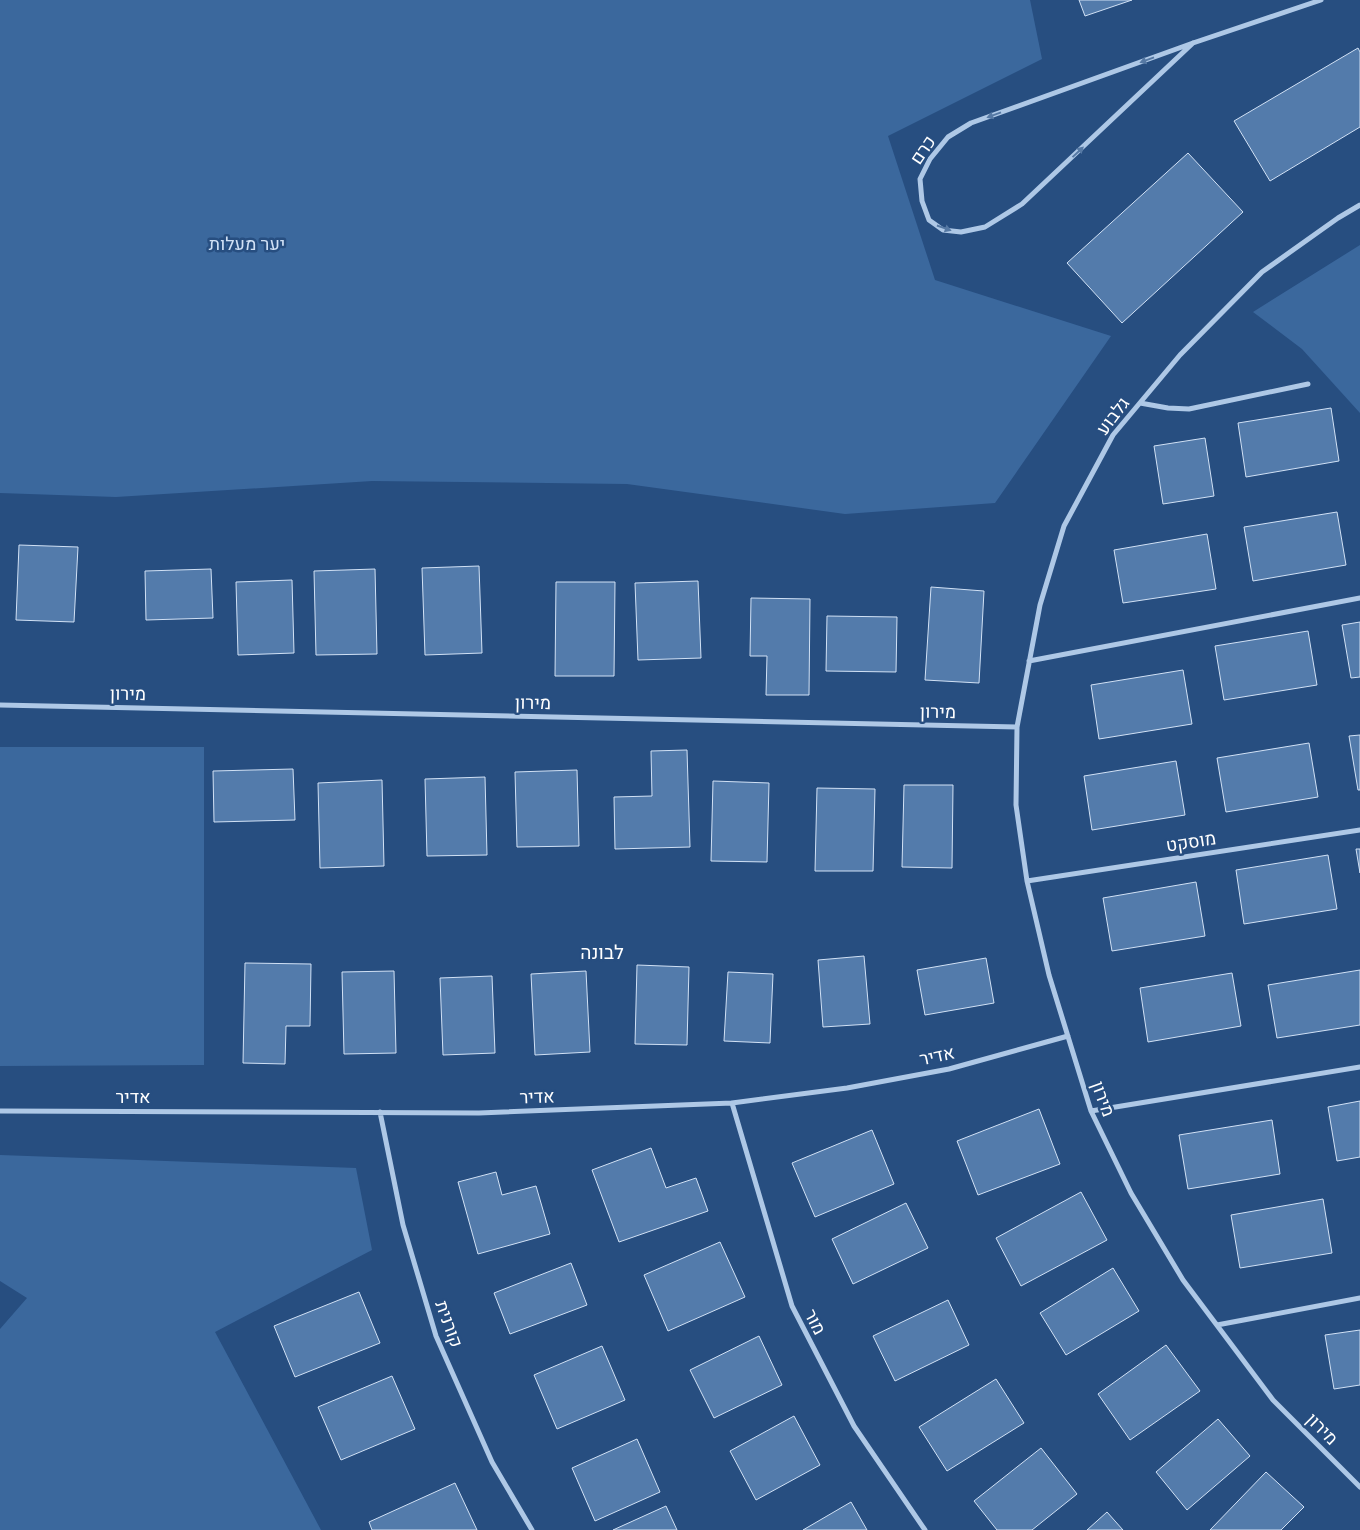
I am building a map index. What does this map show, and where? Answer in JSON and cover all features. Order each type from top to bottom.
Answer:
[{"type":"street","name":"כרם","points":[[1193,43],[1022,204],[985,227],[962,232],[943,230],[929,220],[922,201],[920,179],[930,159],[948,137],[970,123],[1193,43],[1321,0]]},
{"type":"street","name":"גלבוע","points":[[1017,727],[1040,605],[1064,526],[1113,435],[1180,355],[1262,272],[1338,218],[1360,205]]},
{"type":"street","points":[[1140,403],[1168,408],[1189,409],[1308,384]]},
{"type":"street","points":[[1029,660],[1360,598]]},
{"type":"street","name":"מירון","points":[[0,705],[1017,727],[1016,805],[1027,881],[1049,975],[1091,1111],[1131,1193],[1183,1280],[1273,1400],[1360,1488]]},
{"type":"street","name":"מוסקט","points":[[1027,881],[1360,830]]},
{"type":"street","name":"אדיר","points":[[0,1110],[480,1113],[732,1103],[848,1088],[949,1068],[1068,1036]]},
{"type":"street","points":[[1091,1111],[1360,1067]]},
{"type":"street","name":"מור","points":[[732,1103],[792,1306],[854,1426],[925,1530]]},
{"type":"street","name":"קורנית","points":[[380,1112],[403,1225],[436,1336],[492,1462],[532,1530]]},
{"type":"street","points":[[1216,1325],[1360,1298]]},
{"type":"green space","name":"יער מעלות","points":[[0,0],[1030,0],[1042,59],[888,136],[935,280],[1111,336],[995,503],[845,514],[627,484],[372,481],[116,497],[0,493]]},
{"type":"green space","points":[[1360,245],[1360,413],[1302,349],[1253,312]]},
{"type":"green space","points":[[0,747],[204,747],[204,1065],[0,1066]]},
{"type":"green space","points":[[0,1155],[356,1168],[372,1250],[215,1332],[321,1530],[0,1530],[0,1329],[27,1298],[0,1281]]},
{"type":"building","points":[[1079,0],[1132,0],[1085,16]]},
{"type":"building","points":[[1358,48],[1360,52],[1360,127],[1270,181],[1234,121]]},
{"type":"building","points":[[1188,153],[1243,212],[1122,323],[1067,263]]},
{"type":"building","points":[[1331,408],[1339,461],[1246,477],[1238,423]]},
{"type":"building","points":[[1205,438],[1214,496],[1163,504],[1154,446]]},
{"type":"building","points":[[1337,512],[1346,565],[1253,581],[1244,527]]},
{"type":"building","points":[[1207,534],[1216,589],[1123,603],[1114,550]]},
{"type":"building","points":[[19,545],[78,547],[74,622],[16,620]]},
{"type":"building","points":[[479,566],[482,653],[425,655],[422,568]]},
{"type":"building","points":[[211,569],[213,618],[146,620],[145,571]]},
{"type":"building","points":[[375,569],[377,654],[316,655],[314,571]]},
{"type":"building","points":[[292,580],[294,653],[238,655],[236,582]]},
{"type":"building","points":[[698,581],[701,658],[638,660],[635,583]]},
{"type":"building","points":[[556,582],[615,582],[614,676],[555,676]]},
{"type":"building","points":[[931,587],[984,591],[979,683],[925,680]]},
{"type":"building","points":[[751,598],[810,599],[809,695],[766,695],[767,656],[750,656]]},
{"type":"building","points":[[827,616],[897,617],[896,672],[826,671]]},
{"type":"building","points":[[1360,622],[1360,677],[1351,678],[1342,625]]},
{"type":"building","points":[[1308,631],[1317,685],[1224,700],[1215,646]]},
{"type":"building","points":[[1183,670],[1192,724],[1099,739],[1091,685]]},
{"type":"building","points":[[1360,735],[1360,790],[1358,790],[1349,736]]},
{"type":"building","points":[[1309,743],[1318,797],[1226,812],[1217,758]]},
{"type":"building","points":[[687,750],[690,847],[615,849],[614,797],[652,796],[651,751]]},
{"type":"building","points":[[1176,761],[1185,815],[1092,830],[1084,776]]},
{"type":"building","points":[[293,769],[295,820],[214,822],[213,771]]},
{"type":"building","points":[[577,770],[579,846],[517,847],[515,772]]},
{"type":"building","points":[[485,777],[487,855],[427,856],[425,779]]},
{"type":"building","points":[[382,780],[384,866],[320,868],[318,783]]},
{"type":"building","points":[[713,781],[769,783],[767,862],[711,861]]},
{"type":"building","points":[[904,785],[953,785],[952,868],[902,867]]},
{"type":"building","points":[[817,788],[875,789],[873,871],[815,871]]},
{"type":"building","points":[[1356,849],[1360,849],[1360,873]]},
{"type":"building","points":[[1328,855],[1337,909],[1244,924],[1236,870]]},
{"type":"building","points":[[1196,882],[1205,936],[1112,951],[1103,898]]},
{"type":"building","points":[[864,956],[870,1024],[823,1027],[818,960]]},
{"type":"building","points":[[986,958],[994,1003],[925,1015],[917,970]]},
{"type":"building","points":[[245,963],[311,964],[310,1026],[286,1026],[285,1064],[243,1063]]},
{"type":"building","points":[[637,965],[689,967],[687,1045],[635,1044]]},
{"type":"building","points":[[1360,970],[1360,1025],[1277,1038],[1268,985]]},
{"type":"building","points":[[394,971],[396,1053],[344,1054],[342,972]]},
{"type":"building","points":[[586,971],[590,1052],[535,1055],[531,974]]},
{"type":"building","points":[[728,972],[773,974],[770,1043],[724,1041]]},
{"type":"building","points":[[1232,973],[1241,1026],[1148,1042],[1140,988]]},
{"type":"building","points":[[492,976],[495,1053],[443,1055],[440,978]]},
{"type":"building","points":[[1360,1101],[1360,1157],[1337,1161],[1328,1107]]},
{"type":"building","points":[[1039,1109],[1060,1164],[978,1195],[957,1141]]},
{"type":"building","points":[[1272,1120],[1280,1174],[1188,1189],[1179,1135]]},
{"type":"building","points":[[872,1130],[894,1184],[815,1217],[792,1163]]},
{"type":"building","points":[[651,1148],[666,1188],[696,1178],[708,1211],[619,1242],[592,1170]]},
{"type":"building","points":[[496,1172],[502,1195],[536,1186],[550,1234],[478,1254],[458,1182]]},
{"type":"building","points":[[1081,1192],[1107,1240],[1021,1286],[996,1238]]},
{"type":"building","points":[[1323,1199],[1332,1253],[1240,1268],[1231,1215]]},
{"type":"building","points":[[906,1203],[928,1248],[853,1284],[832,1239]]},
{"type":"building","points":[[720,1242],[745,1297],[668,1331],[644,1275]]},
{"type":"building","points":[[571,1263],[587,1305],[510,1334],[494,1293]]},
{"type":"building","points":[[1113,1268],[1139,1311],[1066,1355],[1040,1313]]},
{"type":"building","points":[[359,1292],[380,1343],[295,1377],[274,1326]]},
{"type":"building","points":[[948,1300],[969,1345],[895,1381],[873,1336]]},
{"type":"building","points":[[1360,1330],[1360,1385],[1334,1389],[1325,1335]]},
{"type":"building","points":[[759,1336],[782,1385],[714,1418],[690,1370]]},
{"type":"building","points":[[1166,1345],[1200,1391],[1130,1440],[1098,1394]]},
{"type":"building","points":[[602,1346],[625,1400],[557,1429],[534,1375]]},
{"type":"building","points":[[392,1376],[415,1429],[341,1460],[318,1407]]},
{"type":"building","points":[[996,1379],[1024,1423],[947,1471],[919,1427]]},
{"type":"building","points":[[794,1416],[820,1465],[756,1500],[730,1451]]},
{"type":"building","points":[[1218,1419],[1250,1456],[1187,1510],[1156,1472]]},
{"type":"building","points":[[637,1439],[660,1492],[595,1521],[572,1468]]},
{"type":"building","points":[[1041,1448],[1077,1494],[1032,1530],[997,1530],[974,1501]]},
{"type":"building","points":[[1266,1472],[1304,1507],[1281,1530],[1210,1530]]},
{"type":"building","points":[[455,1483],[477,1530],[372,1530],[369,1522]]},
{"type":"building","points":[[851,1502],[867,1530],[803,1530]]},
{"type":"building","points":[[666,1506],[677,1530],[613,1530]]},
{"type":"building","points":[[1107,1512],[1123,1530],[1087,1530]]},
{"type":"district","name":"לבונה","points":[[602,952]]}]
